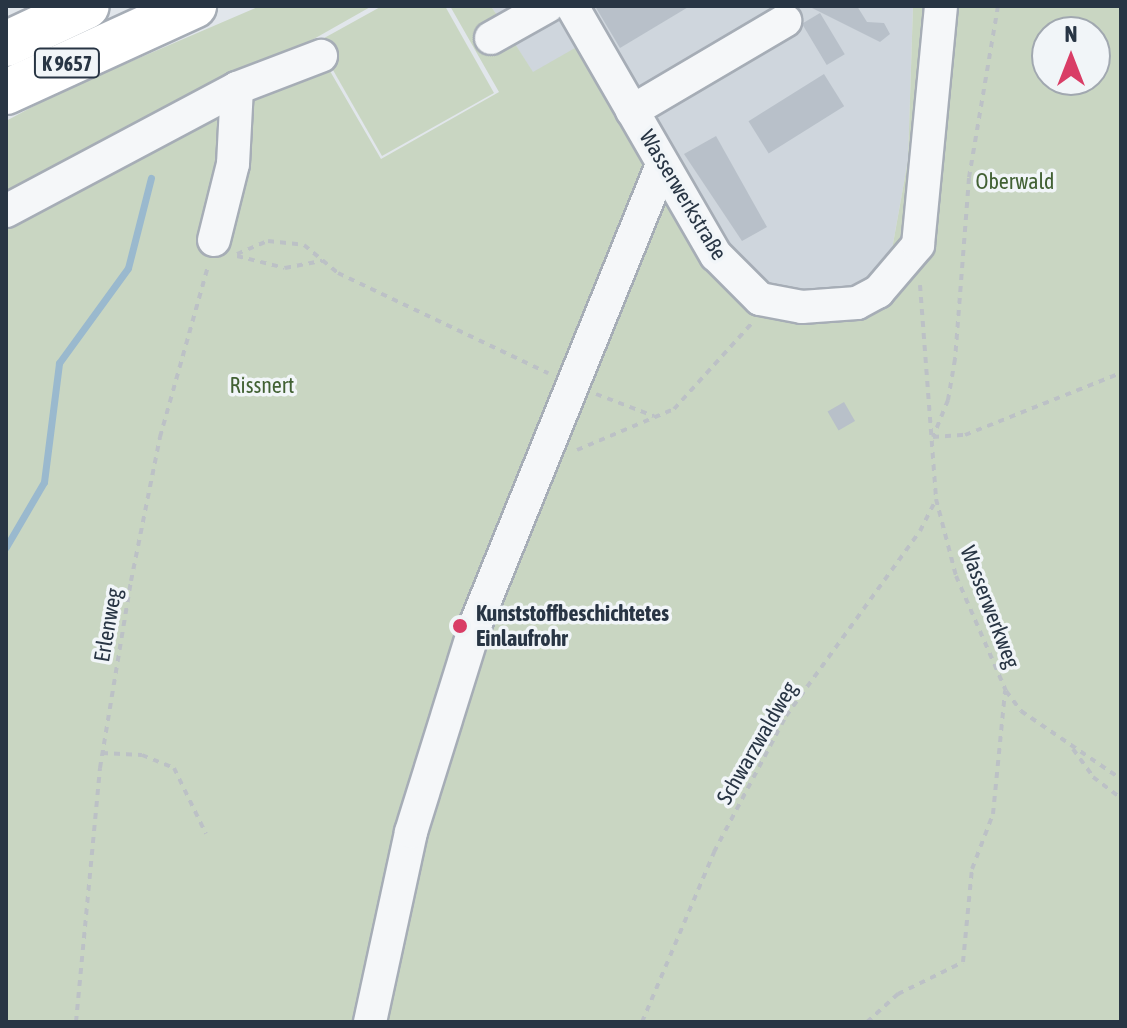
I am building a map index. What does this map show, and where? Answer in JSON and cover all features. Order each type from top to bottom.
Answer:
[{"type":"highway","name":"K 9657","points":[[6,44],[87,6]]},
{"type":"highway","name":"K 9657","points":[[6,92],[194,6]]},
{"type":"lane","points":[[491,38],[548,6]]},
{"type":"lane","name":"Wasserwerkstraße","points":[[572,6],[716,255],[760,299]]},
{"type":"lane","points":[[760,299],[780,307],[857,303],[896,276],[918,245],[941,6]]},
{"type":"lane","points":[[632,111],[785,21]]},
{"type":"lane","points":[[6,211],[237,88],[321,56]]},
{"type":"lane","points":[[222,256],[233,164],[237,88]]},
{"type":"lane","points":[[370,1022],[436,742],[538,466],[662,164]]},
{"type":"path","points":[[998,6],[969,178],[955,359],[948,400],[933,437],[965,435],[1121,373]]},
{"type":"path","points":[[222,256],[268,241],[288,239],[304,245],[322,261],[572,385],[654,416]]},
{"type":"path","name":"Wasserwerkweg","points":[[918,245],[936,499],[956,576],[1006,691],[1021,711],[1121,779]]},
{"type":"path","points":[[222,256],[285,268],[322,261]]},
{"type":"path","name":"Erlenweg","points":[[76,1022],[102,753],[160,437],[222,256]]},
{"type":"path","points":[[538,466],[674,409],[753,323],[760,299]]},
{"type":"path","name":"Schwarzwaldweg","points":[[642,1022],[714,852],[786,716],[920,531],[936,499]]},
{"type":"path","points":[[867,1022],[898,994],[963,962],[972,869],[993,814],[1006,691]]},
{"type":"path","points":[[1072,747],[1093,777],[1121,798]]},
{"type":"path","points":[[102,753],[142,755],[174,768],[206,834]]},
{"type":"shaded area","points":[[491,6],[913,6],[908,160],[891,255],[864,285],[813,297],[754,277],[533,73]]},
{"type":"green space","name":"Rissnert","points":[[260,6],[372,6],[312,40],[381,159],[499,92],[450,6],[491,6],[533,72],[582,44],[683,217],[697,209],[725,253],[754,277],[813,297],[864,285],[891,255],[908,160],[913,6],[1121,6],[1121,1022],[376,1022],[428,791],[487,608],[585,372],[573,366],[438,707],[365,1022],[6,1022],[6,121],[60,92]]},
{"type":"green space","points":[[382,6],[445,6],[494,93],[382,156],[317,42]]},
{"type":"building","points":[[595,6],[690,6],[620,48]]},
{"type":"building","points":[[808,6],[857,6],[867,22],[884,23],[890,34],[880,42]]},
{"type":"building","points":[[820,13],[845,54],[827,65],[802,24]]},
{"type":"building","points":[[824,74],[844,106],[769,153],[749,121]]},
{"type":"building","points":[[716,136],[767,227],[742,241],[684,154]]},
{"type":"building","points":[[844,402],[855,421],[839,431],[828,412]]},
{"type":"waterway","points":[[6,547],[44,482],[59,363],[128,268],[151,178]]},
{"type":"place","name":"Kunststoffbeschichtetes Einlaufrohr","points":[[460,626]]},
{"type":"park label","name":"Oberwald","points":[[1015,182]]}]
